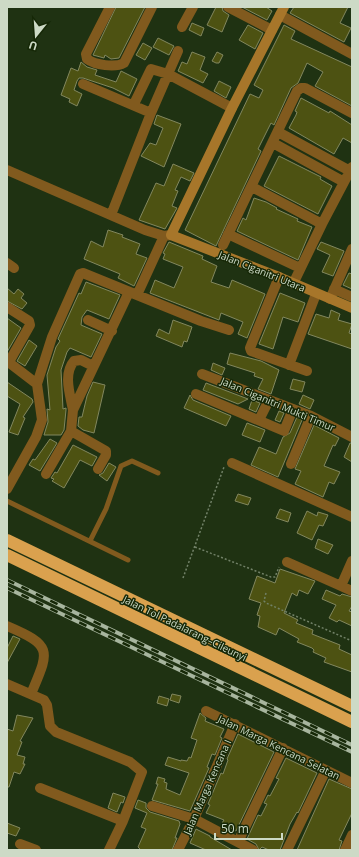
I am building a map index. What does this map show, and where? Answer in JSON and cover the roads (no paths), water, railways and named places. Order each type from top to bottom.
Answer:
[{"type":"highway","name":"Jalan Tol Padalarang–Cileunyi","points":[[7,540],[352,706]]},
{"type":"highway","name":"Jalan Tol Padalarang–Cileunyi","points":[[7,555],[352,722]]},
{"type":"street","points":[[110,7],[86,54],[87,59],[94,63],[120,65],[124,62],[152,7]]},
{"type":"street","points":[[182,27],[193,7]]},
{"type":"street","points":[[228,7],[272,30]]},
{"type":"street","points":[[73,410],[93,366],[167,236],[282,11],[352,54]]},
{"type":"street","points":[[110,215],[178,51]]},
{"type":"street","points":[[134,104],[150,68],[168,74],[232,108]]},
{"type":"street","points":[[83,84],[134,104],[151,113]]},
{"type":"street","points":[[224,244],[297,90],[301,88],[352,113]]},
{"type":"street","points":[[278,132],[351,169],[293,284]]},
{"type":"street","points":[[273,143],[344,182]]},
{"type":"street","points":[[7,170],[110,215],[167,236]]},
{"type":"street","points":[[252,187],[322,224]]},
{"type":"street","points":[[228,234],[300,268]]},
{"type":"street","name":"Jalan Ciganitri Utara","points":[[167,236],[279,277],[352,308]]},
{"type":"street","points":[[330,299],[352,249]]},
{"type":"street","points":[[7,488],[36,436],[42,420],[38,384],[52,337],[78,276],[83,273],[133,294],[229,330]]},
{"type":"street","points":[[279,277],[250,348],[251,351],[307,371]]},
{"type":"street","points":[[334,290],[352,297]]},
{"type":"street","points":[[289,365],[316,294]]},
{"type":"street","points":[[7,307],[29,321],[30,326],[8,362],[38,384]]},
{"type":"street","points":[[88,320],[112,331]]},
{"type":"street","points":[[46,474],[71,431],[73,410],[68,372],[70,365],[74,361],[81,360],[93,366]]},
{"type":"street","name":"Jalan Ciganitri Mukti Timur","points":[[202,374],[311,416],[352,437]]},
{"type":"street","points":[[196,394],[284,431],[293,409]]},
{"type":"street","points":[[259,420],[269,400]]},
{"type":"street","points":[[291,464],[311,416]]},
{"type":"street","points":[[71,431],[106,451],[106,455],[98,469]]},
{"type":"street","points":[[232,463],[352,517]]},
{"type":"street","points":[[341,586],[352,561]]},
{"type":"street","points":[[287,562],[352,591]]},
{"type":"street","points":[[7,626],[39,643],[44,652],[44,662],[31,694]]},
{"type":"street","points":[[7,684],[44,700],[47,705],[50,726],[56,732],[130,762],[142,772],[123,821],[109,850]]},
{"type":"street","name":"Jalan Marga Kencana Selatan","points":[[206,711],[352,783]]},
{"type":"street","name":"Jalan Marga Kencana I","points":[[178,850],[194,819],[235,724]]},
{"type":"street","points":[[238,842],[283,748]]},
{"type":"street","points":[[287,850],[326,770]]},
{"type":"street","points":[[40,788],[123,821]]},
{"type":"street","points":[[152,806],[194,819],[253,850]]},
{"type":"street","points":[[344,850],[352,835]]},
{"type":"street","points":[[20,844],[36,850]]},
{"type":"lane","points":[[90,541],[106,509],[121,466],[132,462],[158,473]]},
{"type":"lane","points":[[7,501],[128,560]]},
{"type":"railway","points":[[7,580],[352,745]]},
{"type":"railway","points":[[7,588],[352,752]]}]
